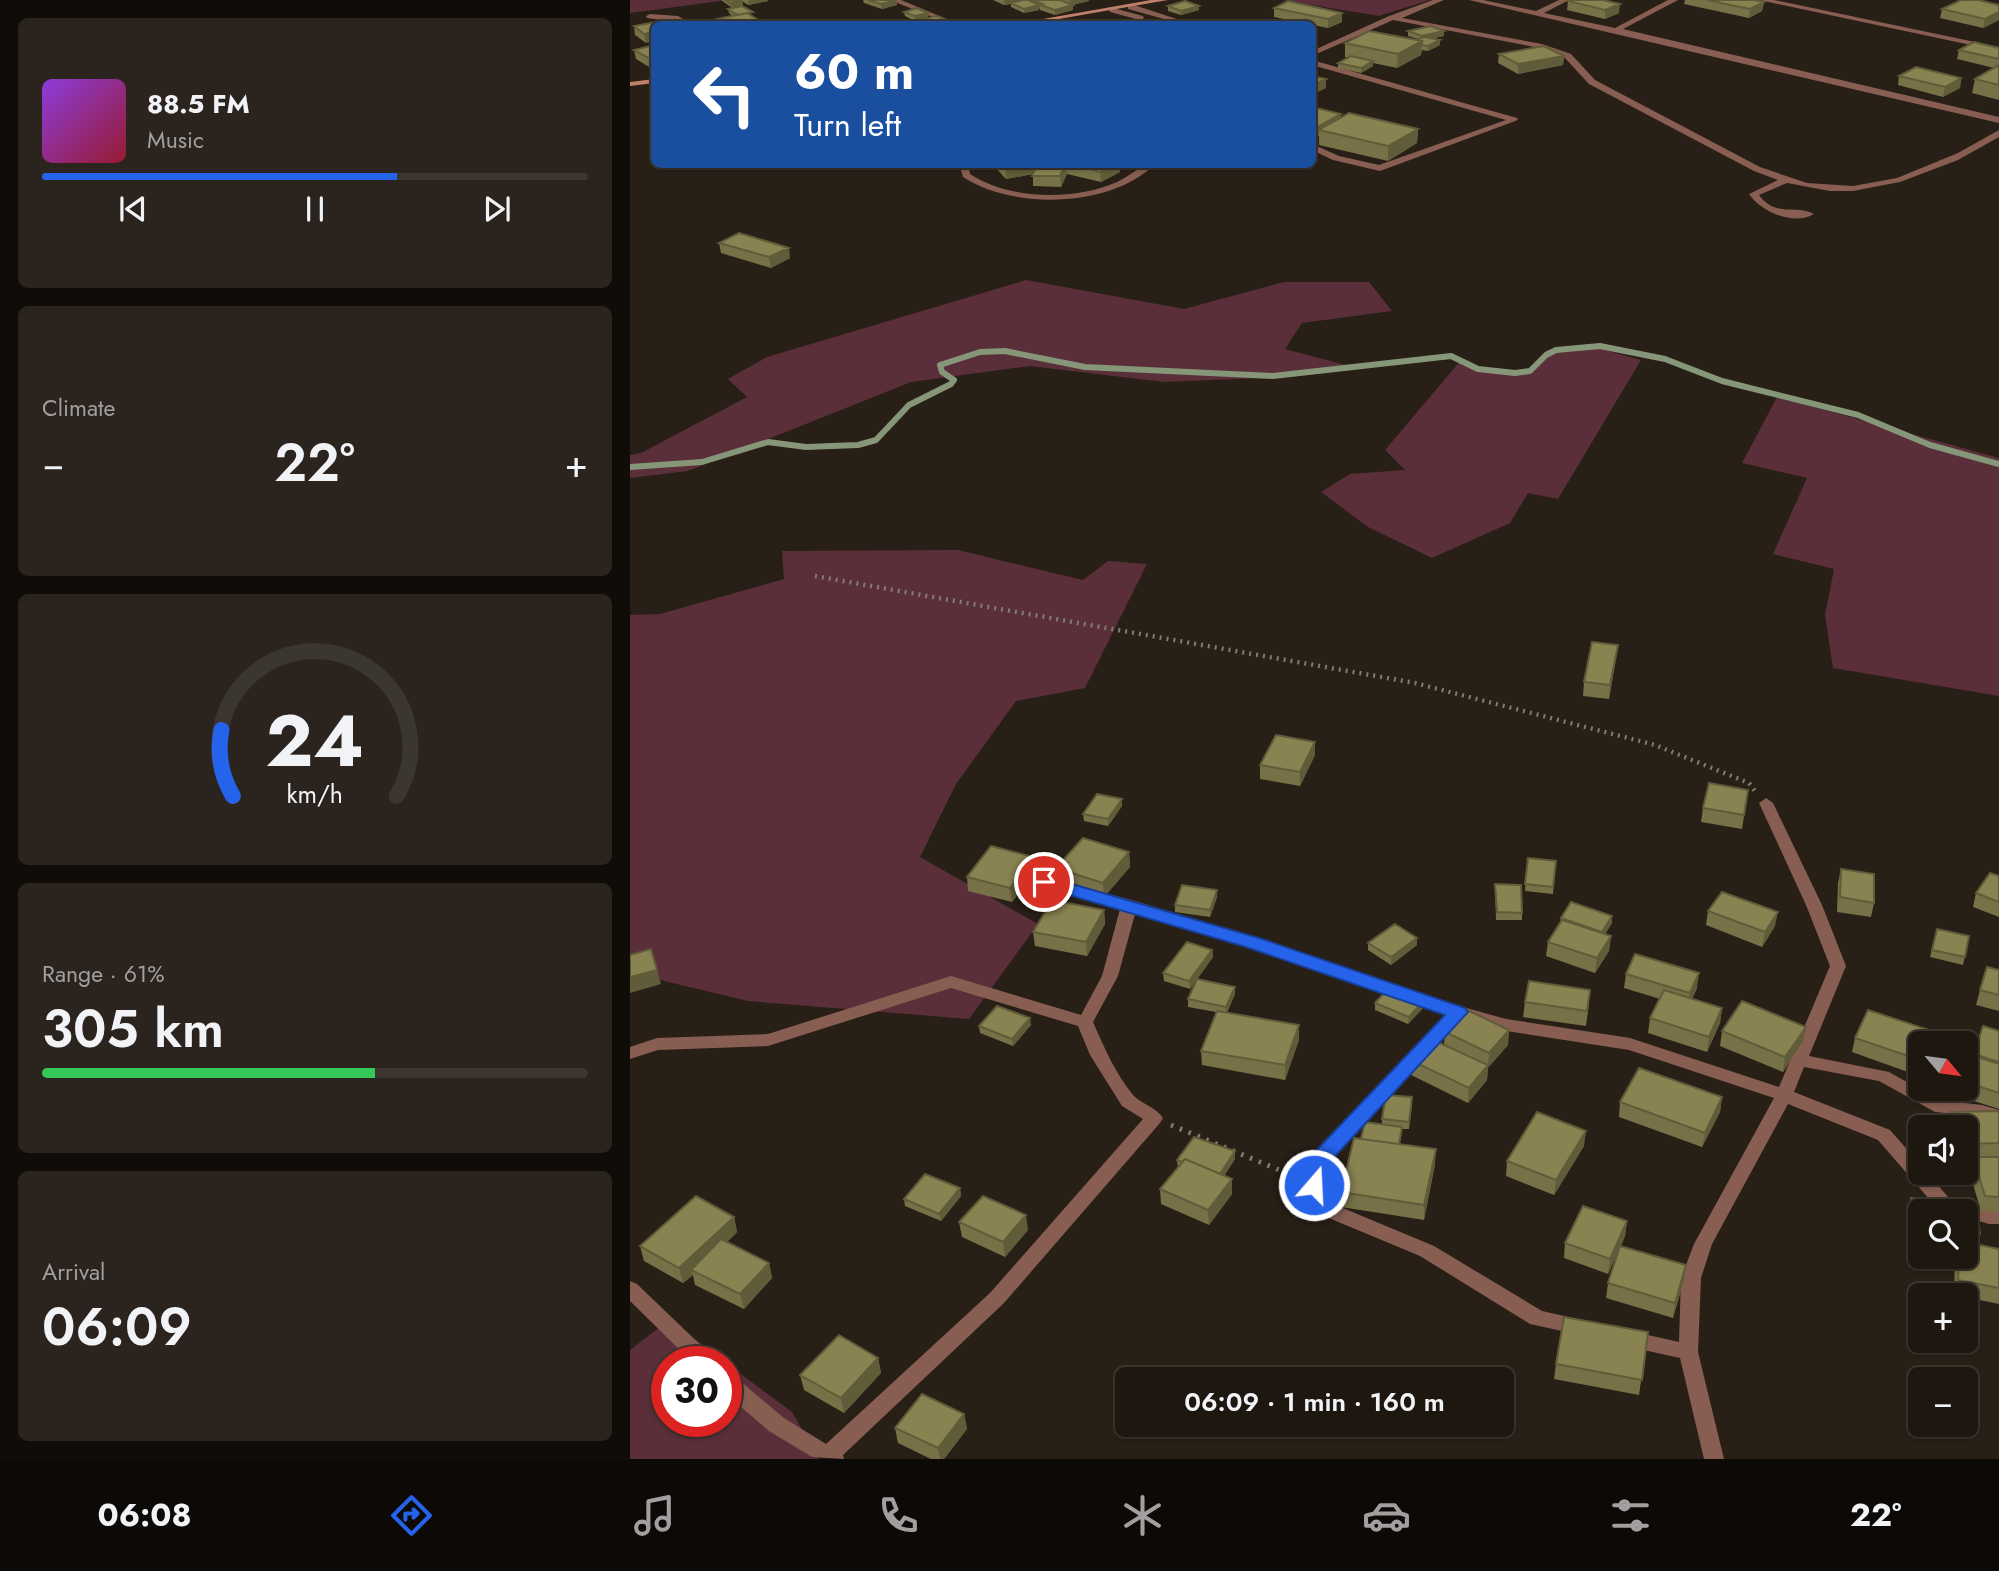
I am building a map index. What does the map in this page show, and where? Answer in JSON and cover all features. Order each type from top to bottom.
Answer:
[{"type":"street","points":[[894,0],[947,21]]},
{"type":"street","points":[[1040,21],[1164,0]]},
{"type":"street","points":[[1316,52],[1440,0]]},
{"type":"street","points":[[1473,0],[1616,30],[1999,120]]},
{"type":"street","points":[[1536,14],[1565,0]]},
{"type":"street","points":[[1616,30],[1674,0]]},
{"type":"street","points":[[1763,0],[1999,49]]},
{"type":"street","points":[[1131,6],[1178,21]]},
{"type":"street","points":[[1113,10],[1152,21]]},
{"type":"street","points":[[650,16],[678,18],[683,21]]},
{"type":"street","points":[[1392,18],[1558,50],[1568,56],[1592,82],[1784,181],[1817,188],[1847,190],[1882,186],[1929,170],[1984,144],[1999,133]]},
{"type":"street","points":[[1316,63],[1514,120],[1380,168],[1336,158],[1316,148]]},
{"type":"street","points":[[630,85],[651,82]]},
{"type":"street","points":[[964,168],[966,175],[986,187],[1040,196],[1082,194],[1118,186],[1133,180],[1146,168]]},
{"type":"street","points":[[1784,181],[1754,194],[1757,200],[1779,212],[1809,214]]},
{"type":"street","points":[[1714,1459],[1688,1352],[1691,1278],[1703,1244],[1784,1095],[1838,966],[1814,905],[1766,803]]},
{"type":"street","points":[[1044,882],[1252,943],[1459,1012],[1506,1025],[1630,1044],[1784,1095],[1884,1135],[1942,1202],[1989,1217],[1999,1217]]},
{"type":"street","points":[[1085,1023],[1110,976],[1129,905]]},
{"type":"street","points":[[630,1053],[657,1044],[768,1041],[951,982],[1085,1023]]},
{"type":"street","points":[[1459,1012],[1316,1164],[1314,1185],[1331,1211],[1427,1251],[1537,1318],[1688,1352]]},
{"type":"street","points":[[742,1396],[799,1441],[831,1457],[997,1298],[1154,1118],[1128,1101],[1098,1055],[1085,1023]]},
{"type":"street","points":[[1799,1060],[1883,1076],[1935,1106],[1982,1111],[1999,1116]]},
{"type":"street","points":[[630,1289],[689,1346]]},
{"type":"path","points":[[815,576],[1415,682],[1655,745],[1749,783],[1766,803]]},
{"type":"path","points":[[1154,1118],[1314,1185]]},
{"type":"shaded area","points":[[630,0],[728,0],[630,13]]},
{"type":"shaded area","points":[[1282,0],[1430,0],[1379,16]]},
{"type":"shaded area","points":[[1026,280],[1184,309],[1284,282],[1369,282],[1392,311],[1302,323],[1285,349],[1361,369],[1286,377],[1164,382],[1030,366],[911,382],[688,471],[630,478],[630,455],[641,453],[747,397],[728,379],[767,357]]},
{"type":"shaded area","points":[[1594,347],[1641,360],[1558,499],[1528,493],[1510,523],[1432,558],[1368,527],[1321,492],[1350,474],[1405,470],[1385,450],[1462,359],[1493,373],[1530,372],[1547,350]]},
{"type":"shaded area","points":[[1777,397],[1999,458],[1999,696],[1833,668],[1825,615],[1834,569],[1773,554],[1807,478],[1742,463]]},
{"type":"shaded area","points":[[958,550],[1083,580],[1108,561],[1147,564],[1085,688],[1016,701],[956,784],[920,857],[1038,924],[969,1019],[748,1001],[643,976],[630,979],[630,615],[660,614],[784,579],[782,551]]},
{"type":"shaded area","points":[[669,1320],[705,1346],[651,1346],[651,1437],[742,1437],[742,1375],[792,1412],[819,1459],[630,1459],[630,1350]]},
{"type":"building","points":[[868,0],[896,0],[881,4]]},
{"type":"building","points":[[1023,0],[1039,5],[1024,9],[1011,3]]},
{"type":"building","points":[[1032,0],[1060,0],[1073,5],[1055,10]]},
{"type":"building","points":[[1603,0],[1620,4],[1605,10],[1568,1]]},
{"type":"building","points":[[1707,0],[1754,0],[1764,2],[1750,9]]},
{"type":"building","points":[[1961,0],[1978,0],[1999,5],[1999,12],[1985,19],[1942,9]]},
{"type":"building","points":[[1185,1],[1199,6],[1181,11],[1168,6]]},
{"type":"building","points":[[1288,1],[1342,13],[1328,19],[1274,8]]},
{"type":"building","points":[[742,6],[753,12],[738,15],[728,9]]},
{"type":"building","points":[[917,8],[928,13],[915,16],[904,12]]},
{"type":"building","points":[[747,13],[760,21],[721,21],[717,19]]},
{"type":"building","points":[[936,16],[948,21],[924,21],[921,20]]},
{"type":"building","points":[[651,23],[651,33],[644,34],[634,26]]},
{"type":"building","points":[[1431,26],[1444,31],[1422,36],[1408,31]]},
{"type":"building","points":[[1369,31],[1422,41],[1398,54],[1345,43]]},
{"type":"building","points":[[1424,37],[1440,40],[1428,46],[1422,45],[1422,41],[1417,40]]},
{"type":"building","points":[[1974,42],[1999,48],[1999,59],[1959,50]]},
{"type":"building","points":[[651,46],[651,59],[634,50]]},
{"type":"building","points":[[1544,46],[1564,56],[1518,64],[1499,54]]},
{"type":"building","points":[[1351,56],[1373,61],[1361,68],[1338,63]]},
{"type":"building","points":[[1999,65],[1999,85],[1975,79]]},
{"type":"building","points":[[1916,67],[1961,78],[1945,87],[1899,76]]},
{"type":"building","points":[[1316,77],[1326,79],[1316,83]]},
{"type":"building","points":[[1316,108],[1341,114],[1316,128]]},
{"type":"building","points":[[1349,113],[1418,129],[1388,146],[1319,130]]},
{"type":"building","points":[[1036,168],[1064,168],[1060,176],[1032,176]]},
{"type":"building","points":[[1085,168],[1108,168],[1100,172]]},
{"type":"building","points":[[739,233],[789,248],[769,257],[719,243]]},
{"type":"building","points":[[1592,642],[1618,645],[1610,685],[1584,682]]},
{"type":"building","points":[[1276,735],[1315,742],[1300,772],[1260,765]]},
{"type":"building","points":[[1709,783],[1748,790],[1744,815],[1703,808]]},
{"type":"building","points":[[1097,794],[1122,799],[1108,819],[1083,814]]},
{"type":"building","points":[[1083,838],[1129,852],[1103,883],[1056,868]]},
{"type":"building","points":[[991,846],[1033,857],[1010,888],[967,877]]},
{"type":"building","points":[[1528,858],[1556,861],[1553,887],[1525,884]]},
{"type":"building","points":[[1841,869],[1874,874],[1874,903],[1840,897]]},
{"type":"building","points":[[1990,873],[1999,876],[1999,902],[1976,893]]},
{"type":"building","points":[[1495,884],[1521,885],[1522,913],[1497,912]]},
{"type":"building","points":[[1182,885],[1217,890],[1210,910],[1175,905]]},
{"type":"building","points":[[1722,892],[1778,912],[1765,932],[1708,911]]},
{"type":"building","points":[[1052,900],[1104,910],[1086,942],[1033,932]]},
{"type":"building","points":[[1571,902],[1612,916],[1602,932],[1561,918]]},
{"type":"building","points":[[1562,920],[1611,936],[1597,958],[1548,942]]},
{"type":"building","points":[[1395,924],[1417,938],[1391,957],[1368,943]]},
{"type":"building","points":[[1937,929],[1969,936],[1965,957],[1932,950]]},
{"type":"building","points":[[1187,942],[1212,950],[1189,981],[1163,973]]},
{"type":"building","points":[[651,949],[657,970],[630,977],[630,955]]},
{"type":"building","points":[[1635,954],[1699,973],[1690,993],[1626,974]]},
{"type":"building","points":[[1987,967],[1999,970],[1999,995],[1980,990]]},
{"type":"building","points":[[1197,979],[1235,987],[1226,1007],[1188,999]]},
{"type":"building","points":[[1529,981],[1590,990],[1587,1011],[1525,1002]]},
{"type":"building","points":[[1390,987],[1423,1001],[1409,1017],[1375,1003]]},
{"type":"building","points":[[1664,990],[1722,1008],[1709,1037],[1650,1018]]},
{"type":"building","points":[[1742,1001],[1806,1027],[1785,1057],[1722,1031]]},
{"type":"building","points":[[997,1006],[1030,1018],[1012,1039],[979,1026]]},
{"type":"building","points":[[1465,1009],[1509,1030],[1489,1053],[1445,1032]]},
{"type":"building","points":[[1868,1010],[1932,1031],[1908,1031],[1908,1056],[1855,1038]]},
{"type":"building","points":[[1217,1011],[1299,1025],[1285,1065],[1201,1051]]},
{"type":"building","points":[[1983,1026],[1999,1031],[1999,1062],[1978,1055],[1978,1042]]},
{"type":"building","points":[[1431,1039],[1488,1065],[1469,1088],[1412,1061]]},
{"type":"building","points":[[1978,1057],[1999,1064],[1999,1093],[1978,1086]]},
{"type":"building","points":[[1639,1068],[1722,1097],[1705,1133],[1620,1102]]},
{"type":"building","points":[[1386,1095],[1412,1097],[1409,1122],[1382,1119]]},
{"type":"building","points":[[1999,1111],[1999,1143],[1978,1144],[1978,1115],[1952,1115],[1951,1112]]},
{"type":"building","points":[[1537,1112],[1586,1131],[1556,1180],[1507,1161]]},
{"type":"building","points":[[1365,1122],[1402,1127],[1399,1144],[1361,1139]]},
{"type":"building","points":[[1194,1137],[1235,1151],[1220,1174],[1185,1159],[1182,1162],[1177,1160]]},
{"type":"building","points":[[1354,1138],[1436,1149],[1424,1205],[1341,1192]]},
{"type":"building","points":[[1978,1157],[1999,1157],[1999,1197],[1985,1196],[1978,1173]]},
{"type":"building","points":[[1185,1159],[1232,1179],[1208,1210],[1160,1189]]},
{"type":"building","points":[[925,1174],[960,1188],[939,1214],[904,1199]]},
{"type":"building","points":[[696,1196],[734,1217],[679,1268],[640,1246]]},
{"type":"building","points":[[983,1196],[1026,1215],[1003,1242],[959,1222]]},
{"type":"building","points":[[1583,1206],[1627,1221],[1610,1259],[1565,1243]]},
{"type":"building","points":[[721,1239],[769,1263],[740,1294],[691,1270]]},
{"type":"building","points":[[1978,1245],[1999,1249],[1999,1288],[1958,1280],[1958,1269],[1978,1269]]},
{"type":"building","points":[[1620,1246],[1686,1265],[1675,1303],[1608,1283]]},
{"type":"building","points":[[1564,1317],[1648,1332],[1642,1380],[1556,1364]]},
{"type":"building","points":[[839,1335],[878,1358],[841,1398],[800,1375]]},
{"type":"building","points":[[922,1394],[964,1414],[938,1448],[895,1428]]},
{"type":"waterway","points":[[630,467],[702,462],[768,442],[806,447],[858,445],[876,440],[909,405],[951,384],[954,380],[942,372],[940,365],[980,352],[1005,351],[1085,367],[1273,376],[1451,356],[1478,369],[1515,373],[1530,371],[1546,355],[1556,350],[1600,346],[1665,359],[1722,381],[1858,415],[1930,445],[1999,464]]},
{"type":"route","points":[[1044,882],[1252,943],[1459,1012],[1316,1164],[1314,1185]]}]
